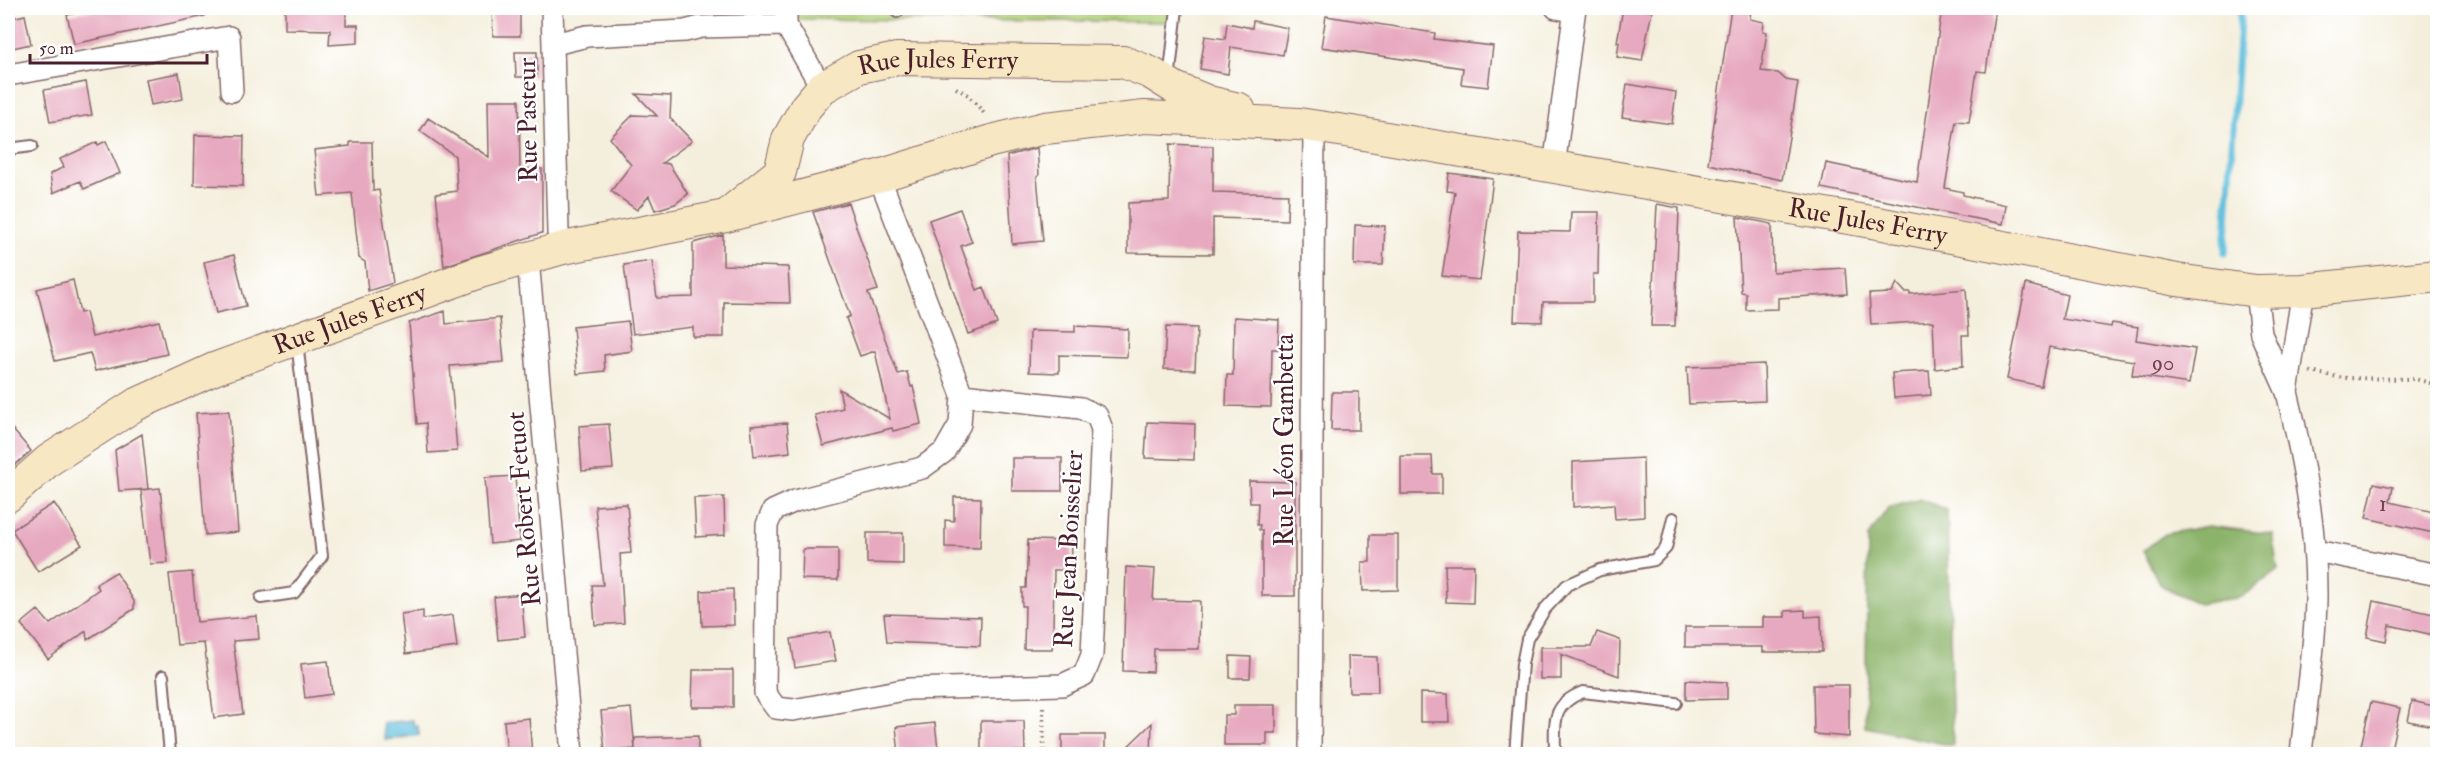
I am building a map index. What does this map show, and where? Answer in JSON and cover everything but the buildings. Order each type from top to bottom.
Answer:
[{"type":"street","points":[[552,8],[554,44]]},
{"type":"street","points":[[1554,167],[1568,9]]},
{"type":"street","name":"Rue Pasteur","points":[[563,248],[558,232],[554,44],[587,36],[685,31],[786,16],[822,88]]},
{"type":"street","points":[[8,75],[229,37],[232,91]]},
{"type":"street","name":"Rue Jules Ferry","points":[[726,216],[780,172],[788,139],[806,107],[822,88],[859,67],[897,59],[1123,62],[1209,102],[1306,125],[1894,226],[2177,280],[2256,291],[2303,290],[2438,276]]},
{"type":"street","points":[[1144,117],[1156,108],[1162,98],[1160,78]]},
{"type":"street","name":"Rue Jules Ferry","points":[[8,496],[49,460],[135,405],[214,369],[480,272],[563,248],[726,216],[879,176],[992,141],[1045,128],[1144,117],[1306,125]]},
{"type":"street","name":"Rue Léon Gambetta","points":[[1306,125],[1310,754]]},
{"type":"street","points":[[780,172],[795,185],[812,193]]},
{"type":"street","name":"Rue Jean Boisselier","points":[[879,176],[962,395],[960,424],[944,452],[922,468],[795,501],[773,511],[767,525],[765,693],[776,708],[793,710],[909,689],[1062,685],[1084,675],[1092,655],[1102,429],[1097,416],[1081,408],[962,395]]},
{"type":"street","name":"Rue Robert Fetuot","points":[[528,259],[572,754]]},
{"type":"street","points":[[2287,392],[2303,290]]},
{"type":"street","points":[[2256,291],[2260,334],[2287,392],[2306,484],[2314,552],[2316,600],[2301,754]]},
{"type":"street","points":[[2314,552],[2438,575]]},
{"type":"lane","points":[[1160,78],[1178,8]]},
{"type":"lane","points":[[8,149],[32,146]]},
{"type":"lane","points":[[261,598],[294,592],[322,555],[296,339]]},
{"type":"lane","points":[[1515,754],[1522,664],[1527,639],[1545,609],[1567,585],[1600,570],[1654,560],[1666,549],[1673,518]]},
{"type":"lane","points":[[163,676],[170,754]]},
{"type":"lane","points":[[1555,754],[1555,721],[1559,709],[1569,698],[1583,692],[1676,703]]},
{"type":"path","points":[[946,82],[968,95],[988,118]]},
{"type":"path","points":[[2310,372],[2344,378],[2415,379],[2438,385]]},
{"type":"path","points":[[1042,685],[1044,754]]},
{"type":"green space","points":[[795,8],[1175,8],[1174,22],[795,19]]},
{"type":"green space","points":[[1920,499],[1947,510],[1953,746],[1865,727],[1868,537],[1888,508]]},
{"type":"green space","points":[[2208,526],[2272,534],[2278,570],[2241,597],[2199,604],[2160,585],[2143,551],[2165,534]]},
{"type":"water","points":[[413,720],[414,726],[418,726],[419,735],[385,740],[383,723]]},
{"type":"waterway","points":[[2225,253],[2241,8]]}]
